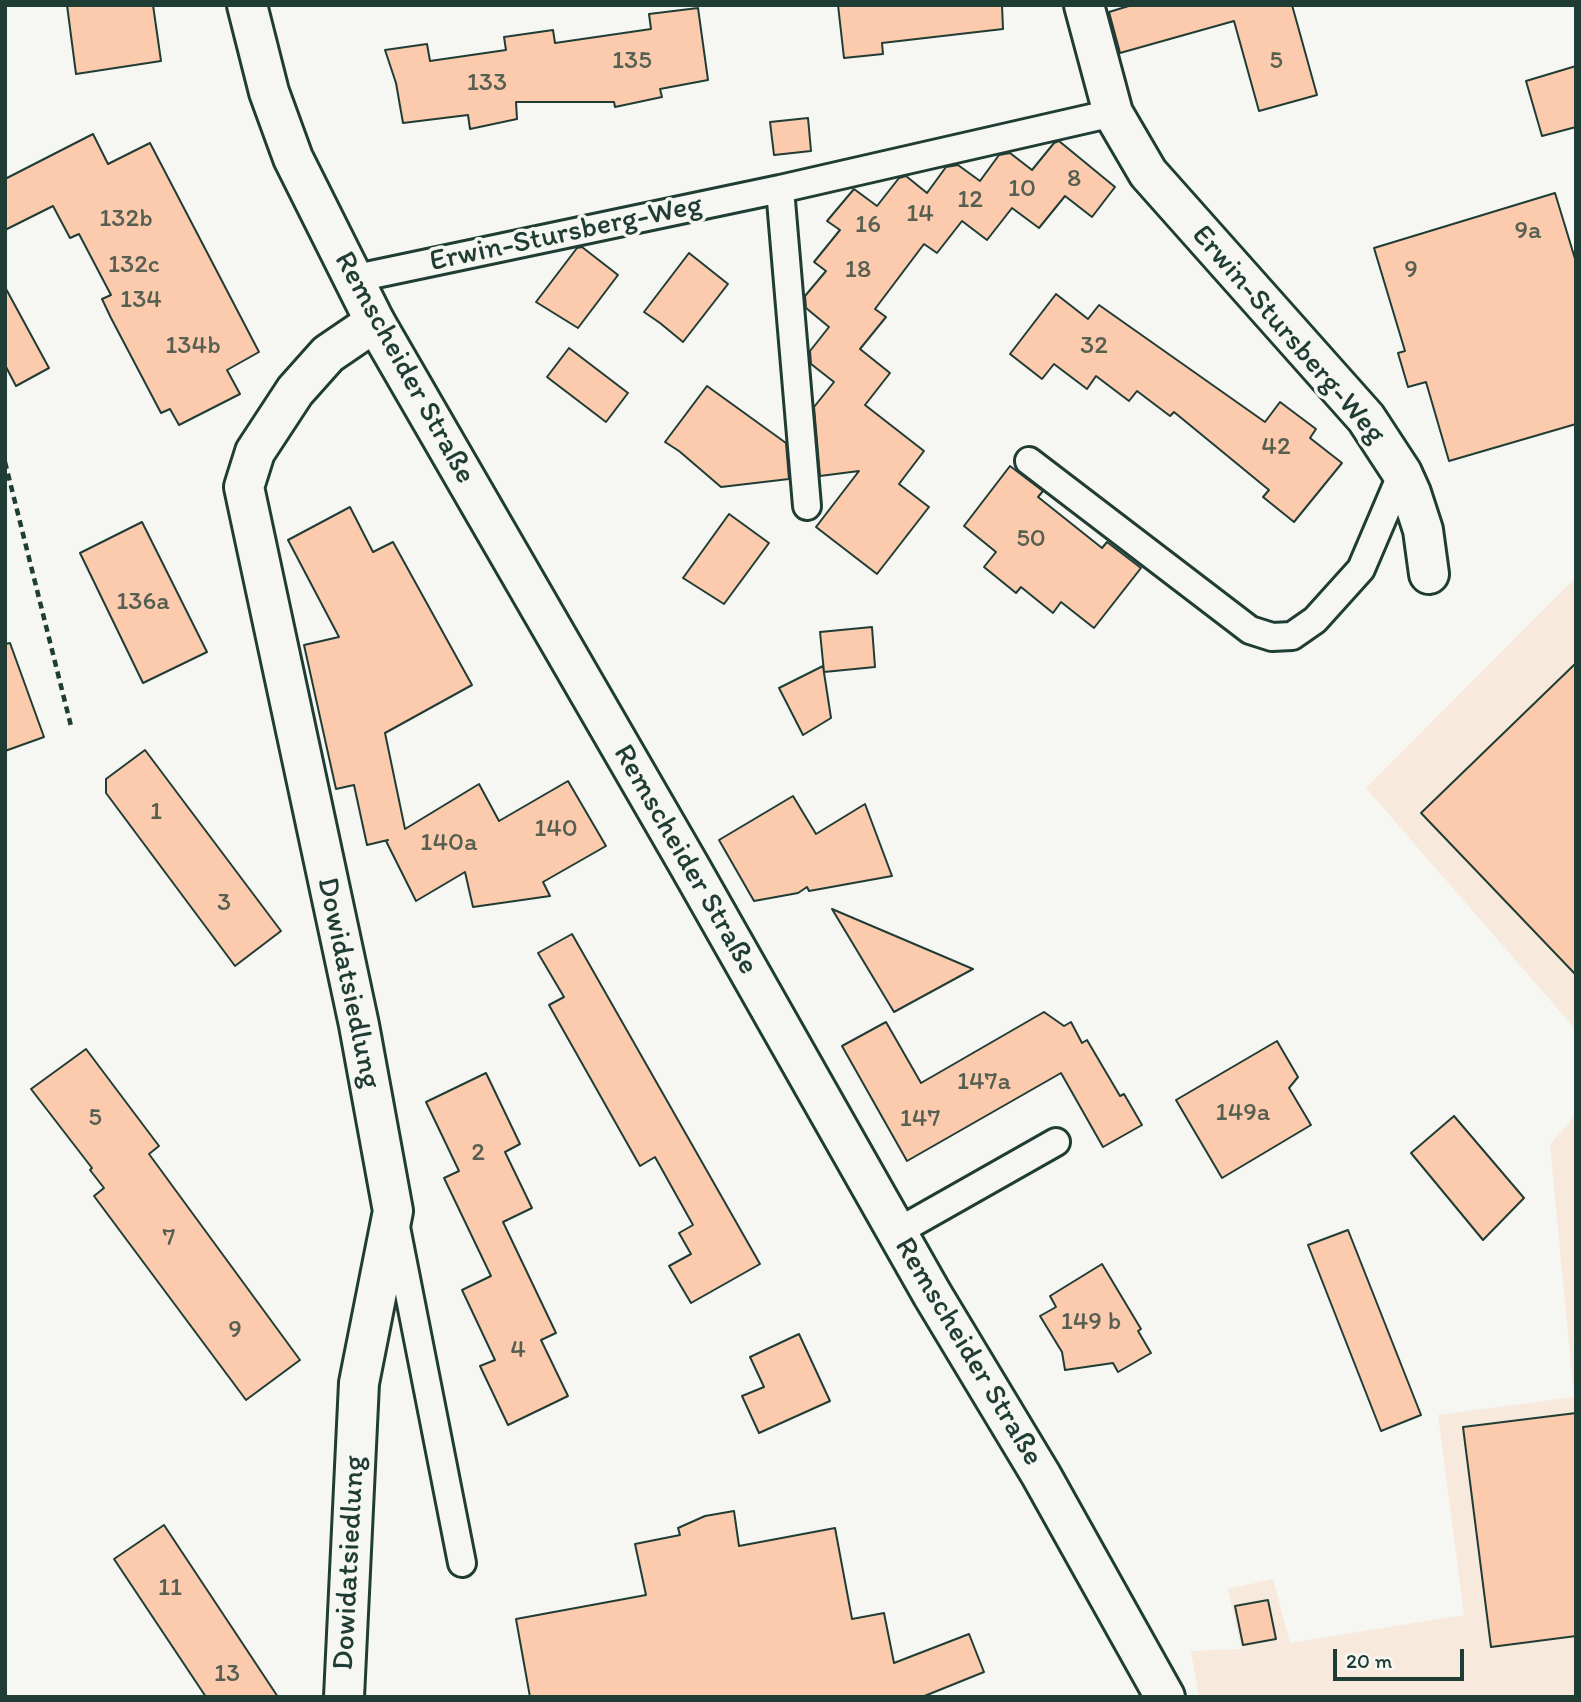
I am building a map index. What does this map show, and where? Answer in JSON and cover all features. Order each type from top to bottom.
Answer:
[{"type":"street","name":"Remscheider Straße","points":[[247,5],[269,92],[293,158],[375,322],[897,1232],[1041,1475],[1165,1697]]},
{"type":"street","name":"Erwin-Stursberg-Weg","points":[[1084,5],[1113,113],[1148,173],[1366,418],[1402,473],[1423,530],[1429,573]]},
{"type":"street","name":"Dowidatsiedlung","points":[[344,1697],[359,1383],[393,1211],[359,1025],[244,487],[255,453],[296,391],[328,354],[375,322]]},
{"type":"lane","name":"Erwin-Stursberg-Weg","points":[[352,279],[780,189],[1113,113]]},
{"type":"lane","points":[[780,189],[807,506]]},
{"type":"lane","points":[[1029,461],[1250,630],[1272,637],[1292,636],[1315,620],[1362,569],[1402,473]]},
{"type":"lane","points":[[897,1232],[1056,1142]]},
{"type":"lane","points":[[393,1211],[462,1563]]},
{"type":"path","points":[[5,462],[71,726]]},
{"type":"shaded area","points":[[1576,577],[1576,1030],[1366,788]]},
{"type":"shaded area","points":[[1576,1114],[1576,1697],[1199,1697],[1191,1651],[1241,1649],[1228,1589],[1273,1579],[1290,1643],[1464,1615],[1438,1415],[1574,1397],[1550,1145]]},
{"type":"building","points":[[67,5],[153,5],[161,61],[76,74]]},
{"type":"building","points":[[838,5],[1002,5],[1003,29],[882,43],[883,54],[844,58]]},
{"type":"building","points":[[1132,5],[1292,5],[1317,95],[1259,111],[1234,21],[1120,53],[1109,12]]},
{"type":"building","points":[[698,8],[708,80],[660,89],[662,97],[615,107],[614,102],[516,102],[517,119],[470,129],[468,115],[403,123],[396,83],[385,50],[427,44],[430,61],[506,50],[504,37],[553,30],[555,43],[651,29],[649,14]]},
{"type":"building","points":[[1576,66],[1576,127],[1542,136],[1526,81]]},
{"type":"building","points":[[808,118],[811,151],[774,155],[770,122]]},
{"type":"building","points":[[93,134],[108,164],[150,143],[259,352],[227,370],[240,394],[179,425],[170,409],[161,413],[111,318],[102,299],[111,295],[79,234],[70,238],[53,206],[5,230],[5,179]]},
{"type":"building","points":[[1059,141],[1115,187],[1092,217],[1065,196],[1039,228],[1012,208],[987,240],[962,221],[937,253],[924,244],[875,309],[886,317],[860,349],[890,373],[865,405],[924,451],[899,484],[929,507],[877,574],[816,527],[859,471],[820,476],[814,407],[834,382],[811,364],[810,351],[829,327],[806,308],[805,296],[826,271],[814,262],[840,230],[827,221],[854,189],[877,206],[899,178],[906,176],[927,193],[946,167],[958,165],[980,181],[999,155],[1010,153],[1032,170],[1054,143]]},
{"type":"building","points":[[1555,193],[1576,262],[1576,424],[1449,461],[1426,382],[1408,387],[1398,353],[1405,351],[1374,248]]},
{"type":"building","points":[[582,247],[618,275],[578,328],[536,302],[577,248]]},
{"type":"building","points":[[689,253],[728,284],[683,342],[644,312]]},
{"type":"building","points":[[5,287],[49,368],[16,386],[5,365]]},
{"type":"building","points":[[1056,294],[1088,319],[1099,305],[1265,422],[1280,402],[1316,429],[1310,438],[1342,463],[1294,522],[1263,497],[1269,490],[1174,412],[1170,416],[1137,391],[1129,401],[1096,376],[1087,389],[1054,364],[1042,379],[1010,354]]},
{"type":"building","points":[[569,348],[628,393],[606,422],[547,377]]},
{"type":"building","points":[[707,386],[786,443],[789,479],[721,487],[665,442]]},
{"type":"building","points":[[1010,466],[1043,491],[1038,497],[1102,548],[1107,542],[1141,568],[1094,628],[1061,602],[1053,613],[1021,587],[1016,593],[984,567],[996,552],[964,526]]},
{"type":"building","points":[[350,507],[373,552],[393,542],[472,685],[385,733],[405,829],[479,784],[499,821],[568,781],[606,846],[543,882],[550,896],[473,907],[465,872],[416,901],[386,841],[388,840],[367,845],[354,785],[336,789],[304,645],[339,637],[288,540]]},
{"type":"building","points":[[729,514],[769,543],[724,604],[683,578]]},
{"type":"building","points":[[142,522],[207,652],[143,683],[80,553]]},
{"type":"building","points":[[872,627],[875,667],[824,672],[820,632]]},
{"type":"building","points":[[10,643],[44,737],[5,751],[5,644]]},
{"type":"building","points":[[1576,663],[1576,975],[1421,813]]},
{"type":"building","points":[[823,666],[831,718],[803,735],[779,688]]},
{"type":"building","points":[[145,750],[281,931],[235,966],[106,793],[106,779]]},
{"type":"building","points":[[793,796],[816,834],[865,804],[892,876],[809,891],[807,887],[798,893],[754,901],[719,840]]},
{"type":"building","points":[[832,909],[973,969],[894,1012]]},
{"type":"building","points":[[572,934],[760,1264],[691,1303],[669,1266],[691,1254],[679,1233],[693,1225],[655,1157],[640,1166],[549,1005],[564,997],[538,953]]},
{"type":"building","points":[[1044,1012],[1064,1026],[1071,1022],[1082,1043],[1087,1040],[1120,1096],[1124,1094],[1142,1125],[1103,1147],[1061,1073],[907,1161],[842,1046],[886,1022],[921,1083]]},
{"type":"building","points":[[1277,1041],[1298,1077],[1289,1088],[1311,1125],[1222,1178],[1176,1100]]},
{"type":"building","points":[[86,1049],[159,1146],[149,1154],[300,1360],[246,1400],[94,1196],[104,1188],[90,1170],[92,1168],[31,1089]]},
{"type":"building","points":[[486,1073],[520,1144],[505,1152],[532,1208],[503,1222],[556,1333],[541,1340],[568,1396],[508,1425],[480,1366],[495,1360],[462,1290],[491,1276],[444,1178],[459,1171],[426,1102]]},
{"type":"building","points":[[1454,1116],[1524,1198],[1483,1240],[1411,1153]]},
{"type":"building","points":[[1348,1230],[1421,1415],[1381,1431],[1308,1245]]},
{"type":"building","points":[[1102,1264],[1141,1329],[1138,1331],[1151,1353],[1118,1372],[1113,1363],[1065,1370],[1062,1352],[1040,1316],[1056,1307],[1050,1296]]},
{"type":"building","points":[[799,1334],[830,1401],[759,1433],[742,1396],[764,1387],[750,1357]]},
{"type":"building","points":[[1576,1413],[1576,1636],[1491,1647],[1463,1427]]},
{"type":"building","points":[[734,1511],[739,1546],[835,1528],[852,1619],[884,1613],[894,1663],[969,1634],[984,1672],[922,1697],[530,1697],[516,1619],[646,1595],[635,1544],[680,1535],[678,1528],[705,1516]]},
{"type":"building","points":[[164,1525],[278,1697],[206,1697],[114,1559]]},
{"type":"building","points":[[1268,1600],[1276,1639],[1243,1645],[1235,1606]]}]
